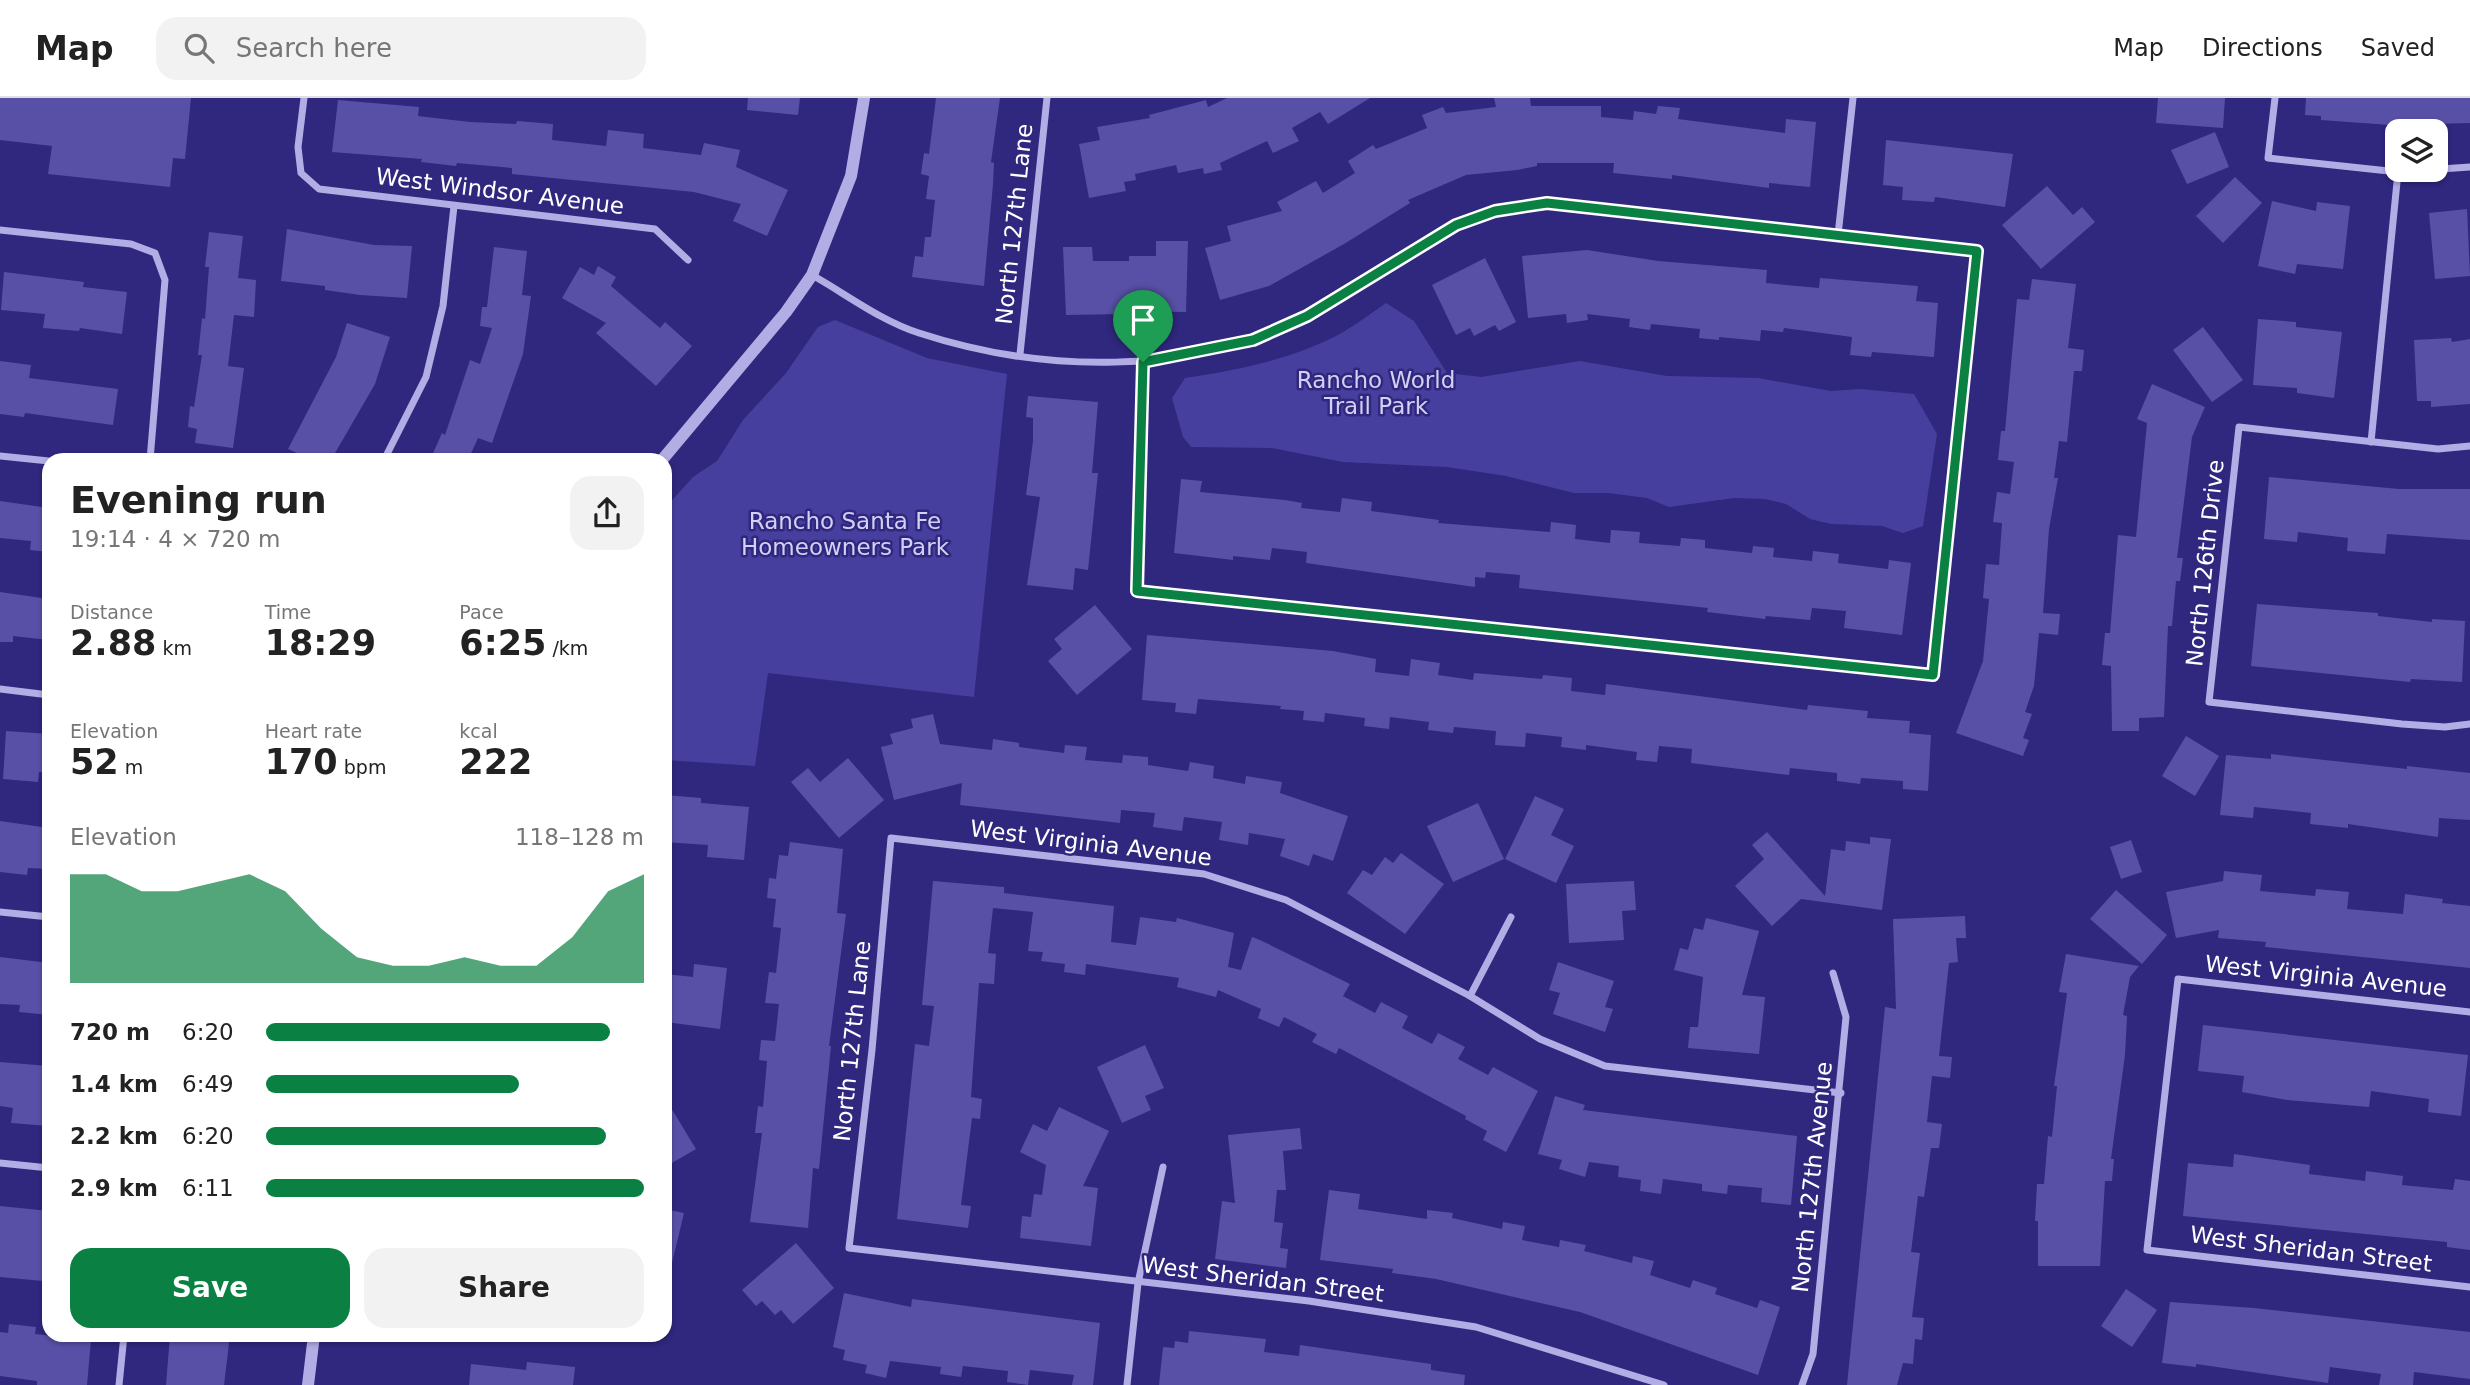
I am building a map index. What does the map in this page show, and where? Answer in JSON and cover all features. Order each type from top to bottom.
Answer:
[{"type":"street","name":"West Windsor Avenue","points":[[304,98],[298,147],[301,173],[319,189],[654,229],[688,260]]},
{"type":"street","points":[[668,453],[786,312],[812,275],[851,176],[864,98]]},
{"type":"street","name":"North 127th Lane","points":[[1020,354],[1047,98]]},
{"type":"street","points":[[1838,235],[1853,98]]},
{"type":"street","points":[[2275,98],[2268,158],[2385,171]]},
{"type":"street","points":[[2448,169],[2470,167]]},
{"type":"street","points":[[2397,182],[2371,442],[2438,449],[2470,446]]},
{"type":"street","points":[[812,275],[917,332],[1020,354],[1091,362],[1143,362],[1253,340],[1307,316],[1456,225],[1495,211],[1547,203],[1977,251],[1933,675],[1137,591],[1143,362]]},
{"type":"street","points":[[388,453],[426,377],[443,306],[454,206]]},
{"type":"street","points":[[0,230],[131,244],[155,253],[165,280],[151,453]]},
{"type":"street","name":"North 126th Drive","points":[[2371,442],[2239,427],[2209,702],[2402,724],[2445,727],[2470,724]]},
{"type":"street","points":[[0,456],[42,460]]},
{"type":"street","points":[[0,689],[42,694]]},
{"type":"street","name":"North 127th Lane","points":[[849,1248],[872,1050],[891,838]]},
{"type":"street","name":"West Virginia Avenue","points":[[891,838],[1204,874],[1286,900],[1470,996],[1540,1039],[1605,1066],[1841,1093]]},
{"type":"street","points":[[0,912],[42,916]]},
{"type":"street","points":[[1470,996],[1511,917]]},
{"type":"street","name":"North 127th Avenue","points":[[1802,1385],[1813,1354],[1841,1093],[1846,1017],[1833,973]]},
{"type":"street","name":"West Virginia Avenue","points":[[2147,1250],[2178,979],[2470,1012]]},
{"type":"street","points":[[0,1163],[42,1167]]},
{"type":"street","points":[[1126,1385],[1138,1283],[1163,1167]]},
{"type":"street","name":"West Sheridan Street","points":[[849,1248],[1309,1301],[1476,1327],[1664,1385]]},
{"type":"street","name":"West Sheridan Street","points":[[2147,1250],[2470,1287]]},
{"type":"street","points":[[118,1385],[123,1342]]},
{"type":"street","points":[[309,1385],[313,1342]]},
{"type":"green space","name":"Rancho World Trail Park","points":[[1386,303],[1414,321],[1447,373],[1481,377],[1580,361],[1667,376],[1758,378],[1831,391],[1860,389],[1914,394],[1937,434],[1923,526],[1903,533],[1882,526],[1831,524],[1810,519],[1786,504],[1765,499],[1734,498],[1669,507],[1647,498],[1608,493],[1574,493],[1506,476],[1447,467],[1343,462],[1272,448],[1191,447],[1183,437],[1172,398],[1185,378],[1243,368],[1300,352],[1342,332]]},
{"type":"green space","name":"Rancho Santa Fe Homeowners Park","points":[[835,320],[927,358],[1007,374],[974,697],[768,673],[755,766],[672,760],[672,500],[693,477],[717,461],[743,420],[786,373],[818,327]]},
{"type":"building","points":[[0,98],[191,98],[185,159],[173,158],[170,187],[48,174],[52,146],[0,140]]},
{"type":"building","points":[[748,98],[800,98],[798,115],[747,110]]},
{"type":"building","points":[[936,98],[1000,98],[991,162],[994,163],[993,184],[984,286],[912,277],[915,256],[923,257],[925,237],[931,237],[935,200],[926,199],[929,176],[921,174],[924,153],[929,154]]},
{"type":"building","points":[[1227,98],[1370,98],[1328,124],[1320,112],[1292,128],[1299,141],[1273,153],[1267,141],[1220,163],[1222,170],[1204,174],[1203,168],[1178,173],[1176,165],[1135,174],[1136,180],[1124,182],[1126,191],[1089,198],[1079,144],[1100,140],[1097,127],[1150,118],[1149,115],[1206,100],[1208,107]]},
{"type":"building","points":[[1494,98],[1530,98],[1531,106],[1601,106],[1601,117],[1633,120],[1634,111],[1656,114],[1658,106],[1680,108],[1678,119],[1785,133],[1786,119],[1816,122],[1810,187],[1769,183],[1769,188],[1672,175],[1672,179],[1613,173],[1614,163],[1537,163],[1537,166],[1517,170],[1466,175],[1408,200],[1410,203],[1344,244],[1269,286],[1220,300],[1205,248],[1231,241],[1227,226],[1282,211],[1277,202],[1316,181],[1323,193],[1355,173],[1348,161],[1373,145],[1376,149],[1427,128],[1422,115],[1443,107],[1446,113],[1496,107]]},
{"type":"building","points":[[2158,98],[2225,98],[2223,128],[2156,123]]},
{"type":"building","points":[[2306,98],[2470,98],[2470,123],[2448,124],[2448,119],[2385,119],[2385,125],[2321,120],[2321,116],[2305,115]]},
{"type":"building","points":[[338,100],[419,107],[418,116],[470,122],[516,124],[517,121],[553,124],[552,140],[606,146],[608,130],[644,134],[643,148],[701,155],[704,143],[740,150],[736,167],[788,190],[767,236],[733,221],[741,204],[694,192],[512,174],[512,168],[457,163],[456,166],[421,162],[422,159],[332,152]]},
{"type":"building","points":[[2215,132],[2229,167],[2187,184],[2171,150]]},
{"type":"building","points":[[1886,140],[2013,154],[2005,207],[1935,197],[1934,202],[1902,200],[1903,187],[1883,185]]},
{"type":"building","points":[[2235,177],[2262,203],[2223,243],[2196,216]]},
{"type":"building","points":[[2047,186],[2073,215],[2082,207],[2095,222],[2041,269],[2002,225]]},
{"type":"building","points":[[2272,201],[2316,211],[2317,202],[2350,206],[2343,269],[2297,264],[2295,274],[2258,266]]},
{"type":"building","points":[[2467,209],[2470,276],[2435,279],[2429,213]]},
{"type":"building","points":[[287,229],[374,245],[412,246],[407,298],[360,295],[325,290],[325,286],[281,281]]},
{"type":"building","points":[[209,232],[243,236],[238,278],[256,280],[254,317],[234,315],[228,366],[244,368],[233,448],[195,443],[197,429],[188,427],[202,355],[198,355],[202,318],[205,319],[209,267],[205,267]]},
{"type":"building","points":[[1156,241],[1188,241],[1186,312],[1123,311],[1123,314],[1066,315],[1063,247],[1092,247],[1093,261],[1129,261],[1129,256],[1156,256]]},
{"type":"building","points":[[494,247],[527,251],[522,295],[531,296],[523,354],[492,443],[478,438],[471,453],[433,453],[442,433],[445,435],[470,360],[480,364],[492,328],[480,326],[482,307],[487,307]]},
{"type":"building","points":[[1587,250],[1658,261],[1767,270],[1766,283],[1819,288],[1820,278],[1918,286],[1916,301],[1938,303],[1934,357],[1872,352],[1871,357],[1850,355],[1852,337],[1784,328],[1783,332],[1761,330],[1760,341],[1719,337],[1719,340],[1699,338],[1700,329],[1651,324],[1650,330],[1629,327],[1630,319],[1587,314],[1588,320],[1567,323],[1566,314],[1528,318],[1522,256]]},
{"type":"building","points":[[1485,258],[1516,322],[1499,331],[1495,325],[1474,336],[1470,328],[1456,335],[1432,285]]},
{"type":"building","points":[[598,266],[616,277],[611,286],[660,328],[665,322],[692,346],[656,386],[596,333],[606,323],[562,298],[580,267],[594,275]]},
{"type":"building","points":[[4,272],[84,282],[83,287],[127,292],[122,334],[80,328],[79,331],[43,328],[45,314],[1,310]]},
{"type":"building","points":[[2032,279],[2076,284],[2068,348],[2084,350],[2082,371],[2074,371],[2067,442],[2059,441],[2054,478],[2058,478],[2049,529],[2043,613],[2060,614],[2058,635],[2039,633],[2034,686],[2025,712],[2032,714],[2023,738],[2029,740],[2023,756],[1956,733],[1983,661],[1989,599],[1983,598],[1986,564],[1999,565],[2002,523],[1993,522],[1997,492],[2010,494],[2014,462],[1998,460],[2001,431],[2005,431],[2017,299],[2029,300]]},
{"type":"building","points":[[2258,319],[2296,322],[2296,327],[2342,332],[2334,398],[2297,393],[2297,388],[2253,385]]},
{"type":"building","points":[[347,323],[390,337],[375,384],[335,453],[297,453],[288,449],[336,357]]},
{"type":"building","points":[[2203,327],[2243,380],[2212,402],[2173,350]]},
{"type":"building","points":[[2451,338],[2452,342],[2470,339],[2470,404],[2431,407],[2431,401],[2417,401],[2414,340]]},
{"type":"building","points":[[0,361],[31,365],[29,378],[118,389],[113,425],[25,413],[24,417],[0,414]]},
{"type":"building","points":[[2152,384],[2205,407],[2192,437],[2177,558],[2183,558],[2180,581],[2176,581],[2172,626],[2168,626],[2164,717],[2139,718],[2139,731],[2112,731],[2111,666],[2102,665],[2105,633],[2110,633],[2118,535],[2136,537],[2147,423],[2137,419]]},
{"type":"building","points":[[1028,396],[1098,402],[1092,473],[1098,473],[1088,570],[1075,568],[1073,590],[1027,585],[1040,497],[1026,495],[1033,441],[1033,418],[1026,417]]},
{"type":"building","points":[[2269,477],[2399,489],[2470,489],[2470,540],[2387,534],[2385,554],[2347,551],[2348,538],[2298,532],[2297,542],[2264,539]]},
{"type":"building","points":[[1181,479],[1202,481],[1200,492],[1285,500],[1302,503],[1301,508],[1340,512],[1342,498],[1372,502],[1371,511],[1439,520],[1438,523],[1550,532],[1551,522],[1576,525],[1575,539],[1610,543],[1611,530],[1640,532],[1639,543],[1680,546],[1681,538],[1705,540],[1705,548],[1752,553],[1753,546],[1774,548],[1773,557],[1812,561],[1813,551],[1839,554],[1838,563],[1888,569],[1889,560],[1911,563],[1902,635],[1844,628],[1846,611],[1812,608],[1810,620],[1766,616],[1765,619],[1707,612],[1708,608],[1519,588],[1520,575],[1486,572],[1485,578],[1475,577],[1475,587],[1306,563],[1307,552],[1272,548],[1270,560],[1233,556],[1233,560],[1174,553]]},
{"type":"building","points":[[0,501],[42,507],[42,551],[30,550],[31,541],[0,538]]},
{"type":"building","points":[[0,592],[42,598],[42,639],[13,636],[13,642],[0,642]]},
{"type":"building","points":[[2257,604],[2378,613],[2378,616],[2432,622],[2432,619],[2465,621],[2462,682],[2411,679],[2410,682],[2251,666]]},
{"type":"building","points":[[1095,605],[1132,649],[1077,695],[1048,661],[1062,649],[1054,639]]},
{"type":"building","points":[[1147,635],[1333,651],[1376,659],[1375,672],[1409,676],[1411,659],[1440,663],[1438,675],[1473,680],[1474,673],[1542,679],[1543,675],[1572,678],[1571,691],[1605,695],[1606,684],[1807,710],[1808,705],[1868,711],[1867,718],[1910,721],[1909,733],[1931,735],[1928,791],[1903,789],[1903,781],[1861,778],[1860,784],[1837,781],[1837,773],[1790,768],[1789,775],[1691,763],[1692,749],[1659,746],[1657,762],[1636,760],[1637,752],[1586,745],[1586,750],[1561,747],[1562,737],[1526,733],[1525,747],[1495,745],[1496,731],[1454,727],[1453,733],[1428,730],[1429,722],[1390,717],[1389,729],[1364,726],[1365,718],[1325,713],[1324,722],[1303,720],[1304,711],[1280,709],[1281,706],[1198,699],[1196,714],[1175,712],[1176,703],[1142,700]]},
{"type":"building","points":[[933,714],[940,744],[992,750],[993,739],[1019,743],[1019,747],[1064,753],[1065,745],[1087,747],[1085,760],[1122,763],[1123,755],[1148,757],[1148,765],[1188,771],[1190,762],[1214,766],[1213,778],[1245,784],[1246,776],[1282,782],[1280,793],[1348,816],[1333,861],[1313,854],[1309,866],[1280,856],[1285,839],[1249,833],[1248,845],[1219,840],[1222,822],[1184,817],[1182,831],[1153,827],[1155,813],[1121,810],[1120,823],[960,805],[962,783],[894,800],[881,747],[893,744],[890,734],[913,728],[911,719]]},
{"type":"building","points":[[6,731],[42,734],[42,772],[39,772],[38,782],[3,779]]},
{"type":"building","points":[[2186,736],[2219,756],[2195,796],[2162,776]]},
{"type":"building","points":[[2271,754],[2470,773],[2470,820],[2439,818],[2438,837],[2348,824],[2348,828],[2310,824],[2311,813],[2254,807],[2253,818],[2220,815],[2226,755],[2271,759]]},
{"type":"building","points":[[848,758],[884,800],[839,838],[791,782],[808,768],[820,782]]},
{"type":"building","points":[[672,796],[701,798],[701,803],[749,807],[744,860],[707,857],[708,845],[672,842]]},
{"type":"building","points":[[1535,796],[1564,809],[1551,835],[1574,846],[1556,883],[1505,859]]},
{"type":"building","points":[[1478,803],[1504,859],[1453,882],[1427,826]]},
{"type":"building","points":[[0,821],[42,827],[42,869],[28,868],[27,875],[0,872]]},
{"type":"building","points":[[1767,832],[1825,896],[1831,849],[1845,851],[1846,841],[1870,844],[1870,837],[1891,839],[1882,910],[1801,899],[1772,926],[1735,886],[1764,859],[1752,845]]},
{"type":"building","points":[[2131,840],[2142,872],[2121,879],[2110,847]]},
{"type":"building","points":[[790,842],[843,849],[837,913],[846,914],[829,1046],[819,1169],[813,1168],[808,1228],[750,1222],[762,1133],[755,1133],[758,1106],[763,1107],[767,1061],[759,1060],[761,1040],[775,1041],[779,1004],[765,1003],[769,972],[776,973],[781,928],[773,927],[776,899],[767,898],[769,878],[776,879],[779,855],[788,856]]},
{"type":"building","points":[[1401,853],[1444,884],[1405,934],[1347,893],[1363,870],[1372,875],[1385,857],[1393,863]]},
{"type":"building","points":[[2224,871],[2262,875],[2260,891],[2315,896],[2316,889],[2349,892],[2347,909],[2403,914],[2405,894],[2443,899],[2442,903],[2470,906],[2470,968],[2265,947],[2266,942],[2218,938],[2219,930],[2176,938],[2166,892],[2223,881]]},
{"type":"building","points":[[933,881],[1004,887],[1004,893],[1114,906],[1111,942],[1136,945],[1140,917],[1176,922],[1177,918],[1234,933],[1228,967],[1241,970],[1252,937],[1350,984],[1343,996],[1375,1013],[1381,1002],[1408,1016],[1402,1028],[1432,1044],[1438,1033],[1465,1047],[1458,1059],[1488,1075],[1493,1067],[1538,1091],[1506,1152],[1483,1140],[1487,1131],[1465,1119],[1466,1116],[1339,1048],[1336,1054],[1312,1042],[1317,1034],[1284,1017],[1279,1027],[1258,1018],[1261,1009],[1218,990],[1216,997],[1177,987],[1179,978],[1086,964],[1085,975],[1064,972],[1065,964],[1041,961],[1043,952],[1028,951],[1033,912],[993,908],[988,953],[996,954],[994,984],[979,983],[971,1097],[982,1099],[980,1119],[972,1118],[961,1205],[971,1206],[968,1228],[897,1219],[915,1044],[929,1046],[934,1006],[922,1005]]},
{"type":"building","points":[[1634,881],[1636,910],[1622,911],[1624,940],[1569,943],[1566,884]]},
{"type":"building","points":[[2116,890],[2167,935],[2142,964],[2090,919]]},
{"type":"building","points":[[1965,916],[1966,938],[1956,938],[1958,962],[1949,963],[1939,1056],[1952,1057],[1950,1078],[1932,1076],[1927,1122],[1942,1124],[1939,1148],[1931,1148],[1924,1197],[1918,1196],[1911,1252],[1920,1253],[1912,1317],[1924,1318],[1922,1340],[1915,1339],[1913,1364],[1903,1363],[1897,1385],[1847,1385],[1885,1007],[1896,1009],[1893,919]]},
{"type":"building","points":[[1706,918],[1759,931],[1742,995],[1765,997],[1759,1054],[1688,1048],[1690,1027],[1698,1027],[1703,977],[1674,970],[1680,948],[1688,950],[1694,928],[1703,930]]},
{"type":"building","points":[[2066,954],[2139,966],[2130,977],[2123,1015],[2127,1016],[2125,1055],[2111,1159],[2114,1159],[2112,1181],[2105,1181],[2100,1266],[2038,1266],[2038,1221],[2035,1221],[2037,1184],[2044,1184],[2048,1136],[2052,1137],[2057,1086],[2054,1086],[2067,993],[2059,992]]},
{"type":"building","points":[[0,957],[42,962],[42,1014],[19,1012],[20,1005],[0,1004]]},
{"type":"building","points":[[1558,962],[1614,981],[1605,1007],[1613,1009],[1605,1032],[1553,1014],[1560,993],[1549,990]]},
{"type":"building","points":[[694,964],[727,968],[720,1029],[672,1023],[672,975],[693,977]]},
{"type":"building","points":[[2203,1025],[2468,1055],[2461,1116],[2428,1112],[2429,1099],[2371,1091],[2369,1107],[2287,1100],[2242,1092],[2244,1076],[2198,1071]]},
{"type":"building","points":[[1145,1045],[1164,1088],[1145,1096],[1151,1110],[1122,1123],[1097,1067]]},
{"type":"building","points":[[0,1062],[42,1065],[42,1125],[11,1123],[13,1108],[0,1106]]},
{"type":"building","points":[[1555,1096],[1585,1105],[1583,1110],[1797,1136],[1791,1205],[1761,1202],[1762,1188],[1728,1185],[1727,1194],[1702,1191],[1702,1184],[1663,1179],[1661,1194],[1640,1191],[1641,1180],[1618,1177],[1619,1166],[1589,1162],[1585,1177],[1559,1169],[1562,1160],[1538,1154]]},
{"type":"building","points":[[1059,1107],[1109,1131],[1083,1186],[1098,1188],[1091,1246],[1020,1238],[1022,1216],[1031,1217],[1034,1194],[1042,1195],[1046,1165],[1020,1152],[1033,1124],[1047,1131]]},
{"type":"building","points":[[672,1110],[696,1149],[672,1163]]},
{"type":"building","points":[[1300,1128],[1302,1149],[1283,1151],[1286,1190],[1277,1190],[1274,1222],[1283,1223],[1280,1248],[1288,1249],[1286,1268],[1215,1259],[1222,1201],[1235,1203],[1228,1135]]},
{"type":"building","points":[[2234,1154],[2310,1165],[2309,1174],[2365,1181],[2366,1171],[2403,1176],[2402,1185],[2453,1190],[2455,1179],[2470,1181],[2470,1250],[2447,1247],[2447,1242],[2183,1216],[2188,1163],[2233,1167]]},
{"type":"building","points":[[1329,1190],[1360,1194],[1358,1209],[1427,1219],[1427,1210],[1453,1213],[1452,1218],[1502,1229],[1503,1222],[1525,1226],[1522,1240],[1559,1247],[1560,1240],[1586,1245],[1584,1251],[1632,1263],[1633,1256],[1654,1261],[1650,1275],[1690,1288],[1693,1280],[1717,1288],[1715,1294],[1757,1308],[1760,1300],[1780,1307],[1758,1375],[1580,1312],[1436,1279],[1392,1273],[1393,1269],[1320,1260]]},
{"type":"building","points":[[0,1206],[42,1210],[42,1281],[0,1277]]},
{"type":"building","points":[[672,1210],[684,1213],[672,1263]]},
{"type":"building","points":[[796,1243],[834,1288],[793,1324],[781,1310],[775,1315],[762,1301],[756,1306],[742,1290]]},
{"type":"building","points":[[2126,1289],[2157,1310],[2132,1347],[2101,1326]]},
{"type":"building","points":[[844,1293],[911,1307],[912,1299],[1100,1323],[1093,1385],[1072,1385],[1074,1375],[1030,1370],[1028,1385],[1007,1382],[1008,1371],[963,1366],[961,1377],[940,1374],[941,1367],[890,1361],[886,1378],[865,1373],[867,1365],[843,1360],[845,1350],[833,1347]]},
{"type":"building","points":[[2170,1302],[2254,1308],[2470,1332],[2470,1379],[2414,1372],[2413,1385],[2379,1385],[2381,1374],[2330,1367],[2328,1383],[2196,1364],[2196,1367],[2162,1363]]},
{"type":"building","points":[[9,1324],[36,1327],[35,1334],[42,1335],[42,1342],[91,1342],[87,1385],[37,1385],[37,1381],[0,1376],[0,1332],[8,1333]]},
{"type":"building","points":[[1189,1331],[1266,1339],[1264,1352],[1299,1356],[1300,1345],[1431,1364],[1431,1370],[1465,1375],[1464,1385],[1159,1385],[1163,1347],[1174,1348],[1175,1341],[1188,1343]]},
{"type":"building","points":[[169,1342],[229,1342],[224,1385],[166,1385]]},
{"type":"building","points":[[527,1362],[575,1367],[573,1385],[469,1385],[471,1364],[526,1370]]},
{"type":"route","points":[[1547,203],[1977,251],[1933,675],[1137,591],[1143,362],[1253,340],[1307,316],[1456,225],[1495,211],[1547,203]]}]
